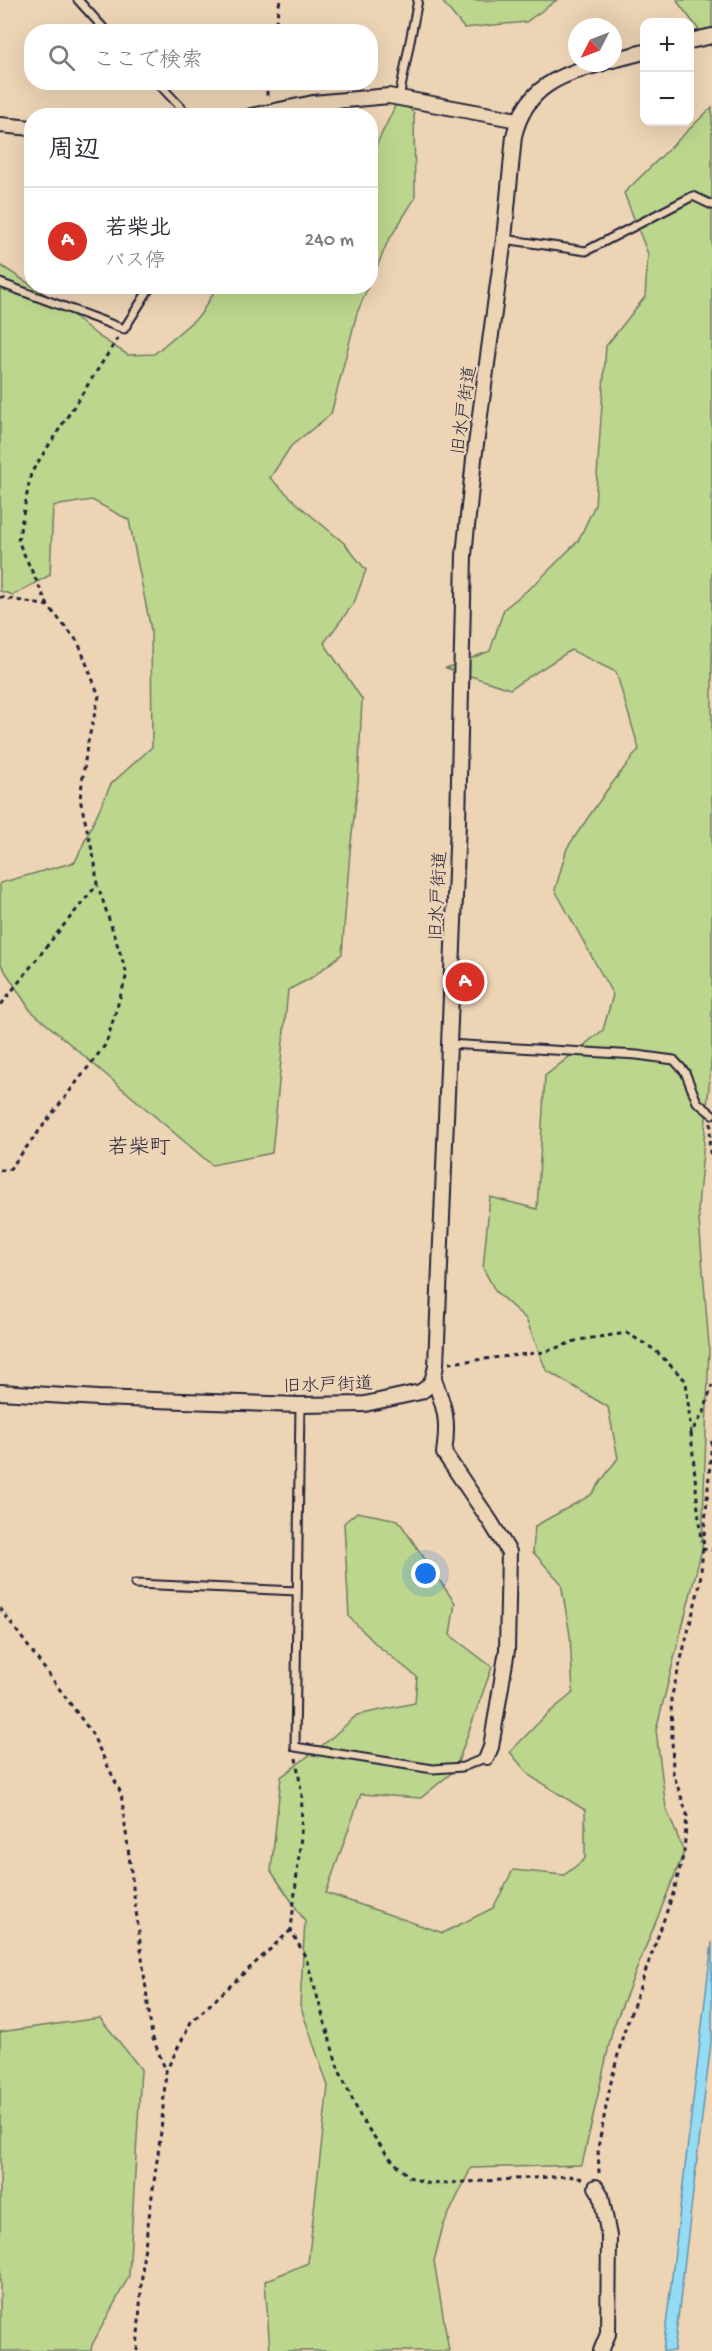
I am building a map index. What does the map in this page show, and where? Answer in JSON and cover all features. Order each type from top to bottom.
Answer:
[{"type":"street","points":[[694,40],[712,36]]},
{"type":"street","points":[[622,58],[640,53]]},
{"type":"street","name":"旧水戸街道","points":[[0,1392],[300,1405],[365,1404],[420,1392],[427,1388],[435,1372],[458,823],[464,555],[474,459],[518,120],[531,99],[554,80],[572,72]]},
{"type":"street","points":[[290,108],[314,103],[389,96],[518,120]]},
{"type":"street","points":[[0,125],[24,127]]},
{"type":"street","points":[[435,1372],[446,1412],[447,1433],[444,1453],[509,1552],[507,1650],[491,1747],[487,1757]]},
{"type":"street","points":[[596,2187],[601,2195],[609,2236],[608,2334],[601,2351]]},
{"type":"lane","points":[[78,0],[100,24]]},
{"type":"lane","points":[[399,98],[418,0]]},
{"type":"lane","points":[[165,90],[181,108]]},
{"type":"lane","points":[[504,239],[586,251],[693,196],[712,205]]},
{"type":"lane","points":[[0,283],[24,292]]},
{"type":"lane","points":[[30,294],[124,329],[146,294]]},
{"type":"lane","points":[[448,1044],[637,1055],[674,1060],[685,1072],[697,1102],[712,1114]]},
{"type":"lane","points":[[300,1405],[295,1747],[433,1769],[463,1767],[487,1757]]},
{"type":"lane","points":[[135,1584],[297,1591]]},
{"type":"path","points":[[276,24],[280,0]]},
{"type":"path","points":[[0,1170],[9,1170],[106,1044],[128,974],[98,885],[80,799],[87,746],[99,696],[78,642],[48,606],[18,542],[30,473],[124,329]]},
{"type":"path","points":[[0,597],[48,606]]},
{"type":"path","points":[[0,1006],[98,885]]},
{"type":"path","points":[[712,1114],[709,1148],[712,1159]]},
{"type":"path","points":[[435,1372],[545,1352],[578,1340],[627,1333],[655,1350],[686,1382],[702,1550]]},
{"type":"path","points":[[691,1433],[704,1412],[712,1385]]},
{"type":"path","points":[[596,2187],[599,2169],[598,2148],[623,2035],[674,1891],[684,1852],[687,1814],[673,1773],[671,1699],[700,1584],[712,1440]]},
{"type":"path","points":[[702,1550],[712,1550]]},
{"type":"path","points":[[0,1608],[91,1732],[121,1793],[152,2036],[166,2071]]},
{"type":"path","points":[[295,1747],[302,1796],[301,1836],[291,1930],[306,1958],[338,2068],[362,2120],[388,2156],[409,2177],[430,2184],[569,2176],[593,2181],[596,2187]]},
{"type":"path","points":[[137,2351],[143,2259],[161,2132],[166,2071],[191,2022],[291,1930]]},
{"type":"green space","points":[[441,0],[557,0],[526,22],[464,28]]},
{"type":"green space","points":[[677,0],[712,0],[712,47],[694,23],[694,18],[690,18]]},
{"type":"green space","points":[[399,98],[414,113],[415,198],[387,243],[378,265],[378,142]]},
{"type":"green space","points":[[712,107],[712,1053],[698,1207],[709,1346],[702,1549],[656,1730],[666,1808],[684,1852],[613,2028],[582,2165],[471,2168],[443,2226],[434,2261],[449,2351],[270,2351],[265,2281],[308,2263],[328,2086],[300,2005],[305,1921],[271,1871],[281,1777],[357,1715],[415,1703],[417,1677],[377,1645],[349,1617],[344,1523],[357,1512],[398,1520],[455,1603],[450,1635],[492,1667],[455,1770],[421,1798],[361,1794],[326,1893],[443,1933],[493,1908],[513,1870],[564,1875],[585,1859],[585,1810],[530,1776],[510,1752],[545,1716],[573,1693],[570,1635],[561,1583],[533,1552],[535,1526],[591,1495],[618,1458],[608,1407],[546,1370],[526,1319],[496,1292],[483,1268],[490,1197],[537,1209],[545,1076],[603,1030],[613,995],[555,890],[567,848],[639,749],[616,672],[571,650],[510,689],[446,668],[490,651],[504,609],[535,584],[578,541],[595,505],[606,346],[645,297],[648,254],[624,193]]},
{"type":"green space","points":[[0,265],[24,280],[24,294],[45,294],[98,336],[128,355],[154,354],[200,315],[213,294],[365,294],[357,313],[331,414],[291,446],[270,478],[344,543],[366,570],[354,603],[324,643],[362,699],[358,783],[342,954],[311,978],[288,990],[272,1153],[212,1165],[30,1010],[0,963],[0,883],[75,862],[111,784],[152,747],[151,630],[129,520],[92,500],[53,506],[50,575],[13,595],[0,591]]},
{"type":"green space","points":[[100,2018],[141,2069],[129,2276],[92,2345],[91,2351],[0,2351],[0,2032]]},
{"type":"water","points":[[712,1942],[712,2034],[674,2351],[663,2351]]},
{"type":"place","name":"若柴北","points":[[465,982]]},
{"type":"district","name":"若柴町","points":[[139,1146]]}]
